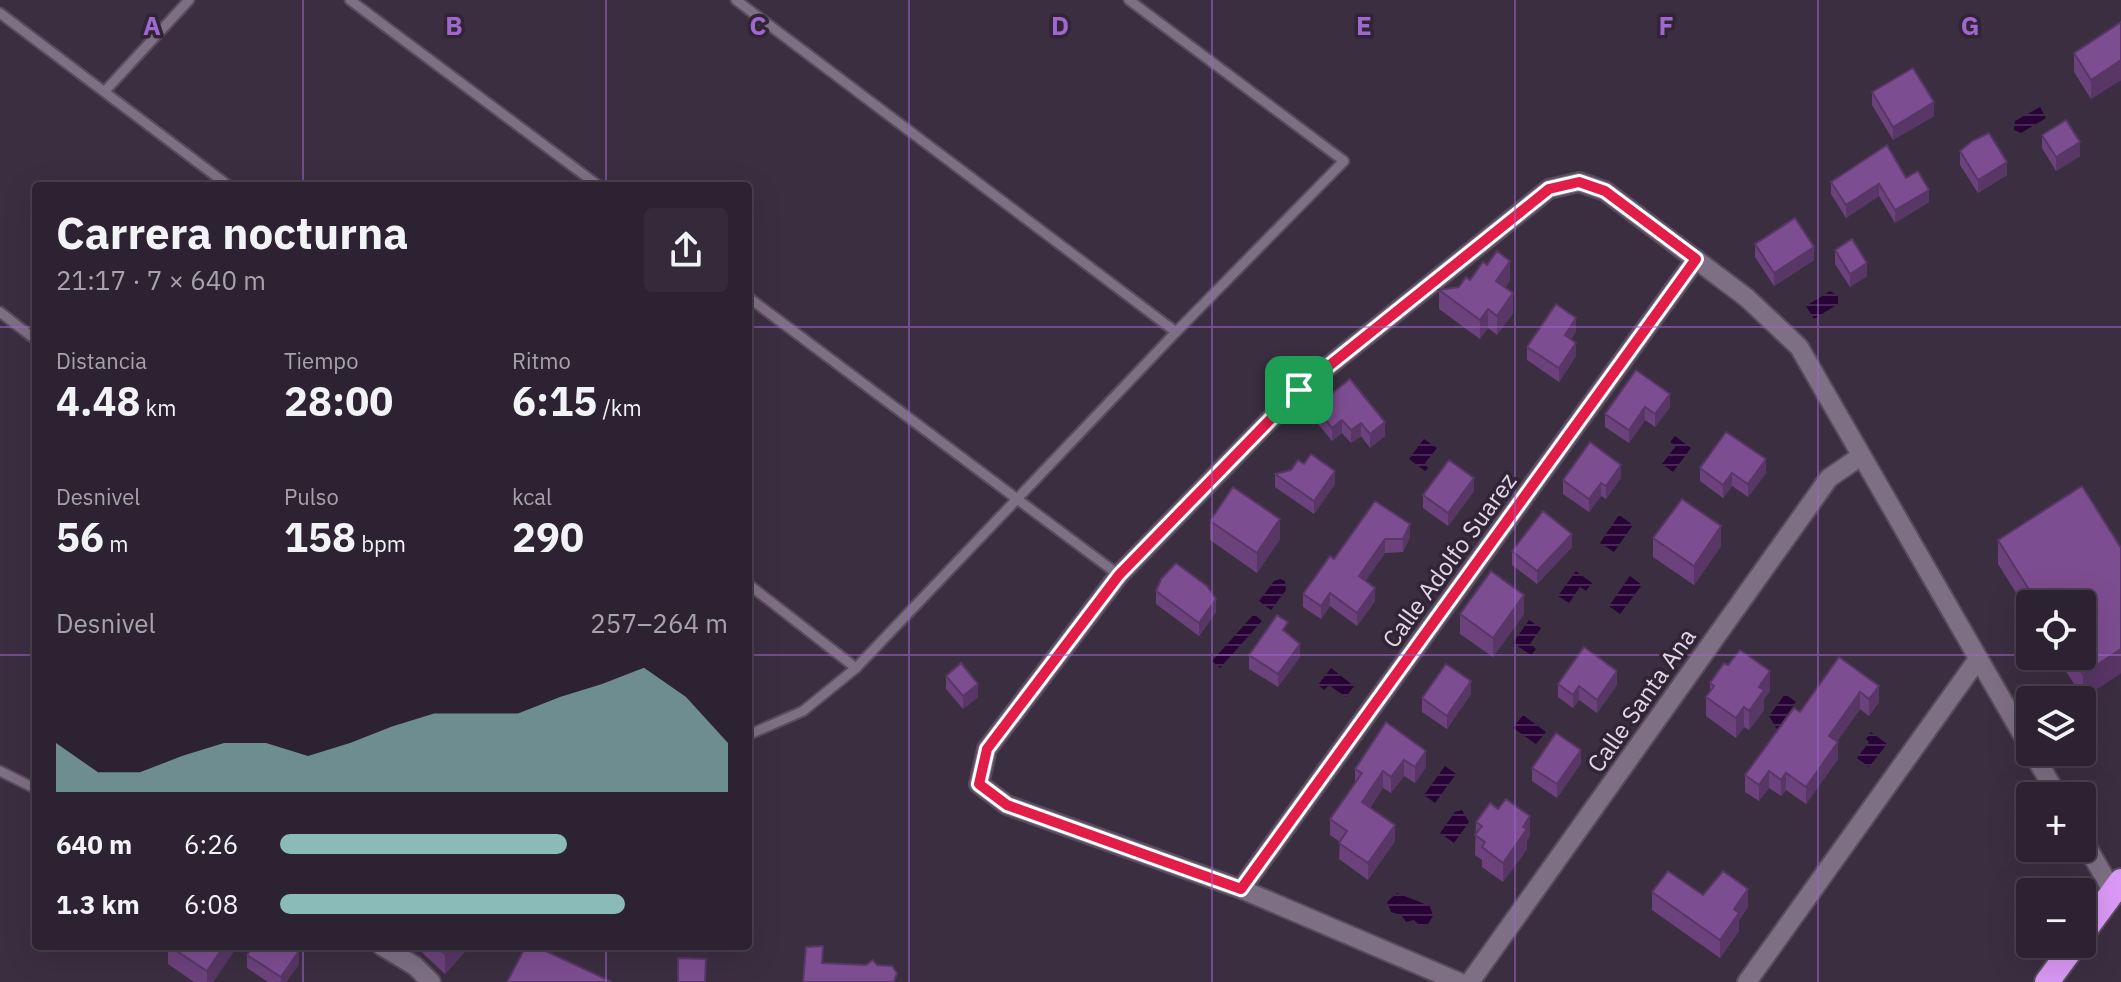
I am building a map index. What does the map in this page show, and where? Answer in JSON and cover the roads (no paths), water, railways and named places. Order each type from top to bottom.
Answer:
[{"type":"highway","points":[[2096,915],[2117,886]]},
{"type":"highway","points":[[2047,982],[2065,958]]},
{"type":"street","points":[[1459,982],[1241,889],[1007,805],[979,784],[987,749],[1119,575],[1299,390],[1549,189],[1579,182],[1605,191],[1747,298],[1799,347],[2016,724]]},
{"type":"street","name":"Calle Adolfo Suarez","points":[[1241,889],[1696,259]]},
{"type":"street","name":"Calle Santa Ana","points":[[1470,982],[1829,478],[1861,456]]},
{"type":"street","points":[[1747,982],[1978,659]]},
{"type":"street","points":[[2096,857],[2117,886]]},
{"type":"street","points":[[389,950],[415,966],[431,982]]},
{"type":"lane","points":[[105,91],[189,0]]},
{"type":"lane","points":[[350,0],[594,182]]},
{"type":"lane","points":[[736,0],[1176,332]]},
{"type":"lane","points":[[752,733],[803,711],[856,668],[1176,332],[1344,161],[1129,0]]},
{"type":"lane","points":[[0,13],[224,182]]},
{"type":"lane","points":[[752,300],[1119,575]]},
{"type":"lane","points":[[0,312],[32,337]]},
{"type":"lane","points":[[752,587],[856,668]]},
{"type":"lane","points":[[0,771],[32,787]]}]
